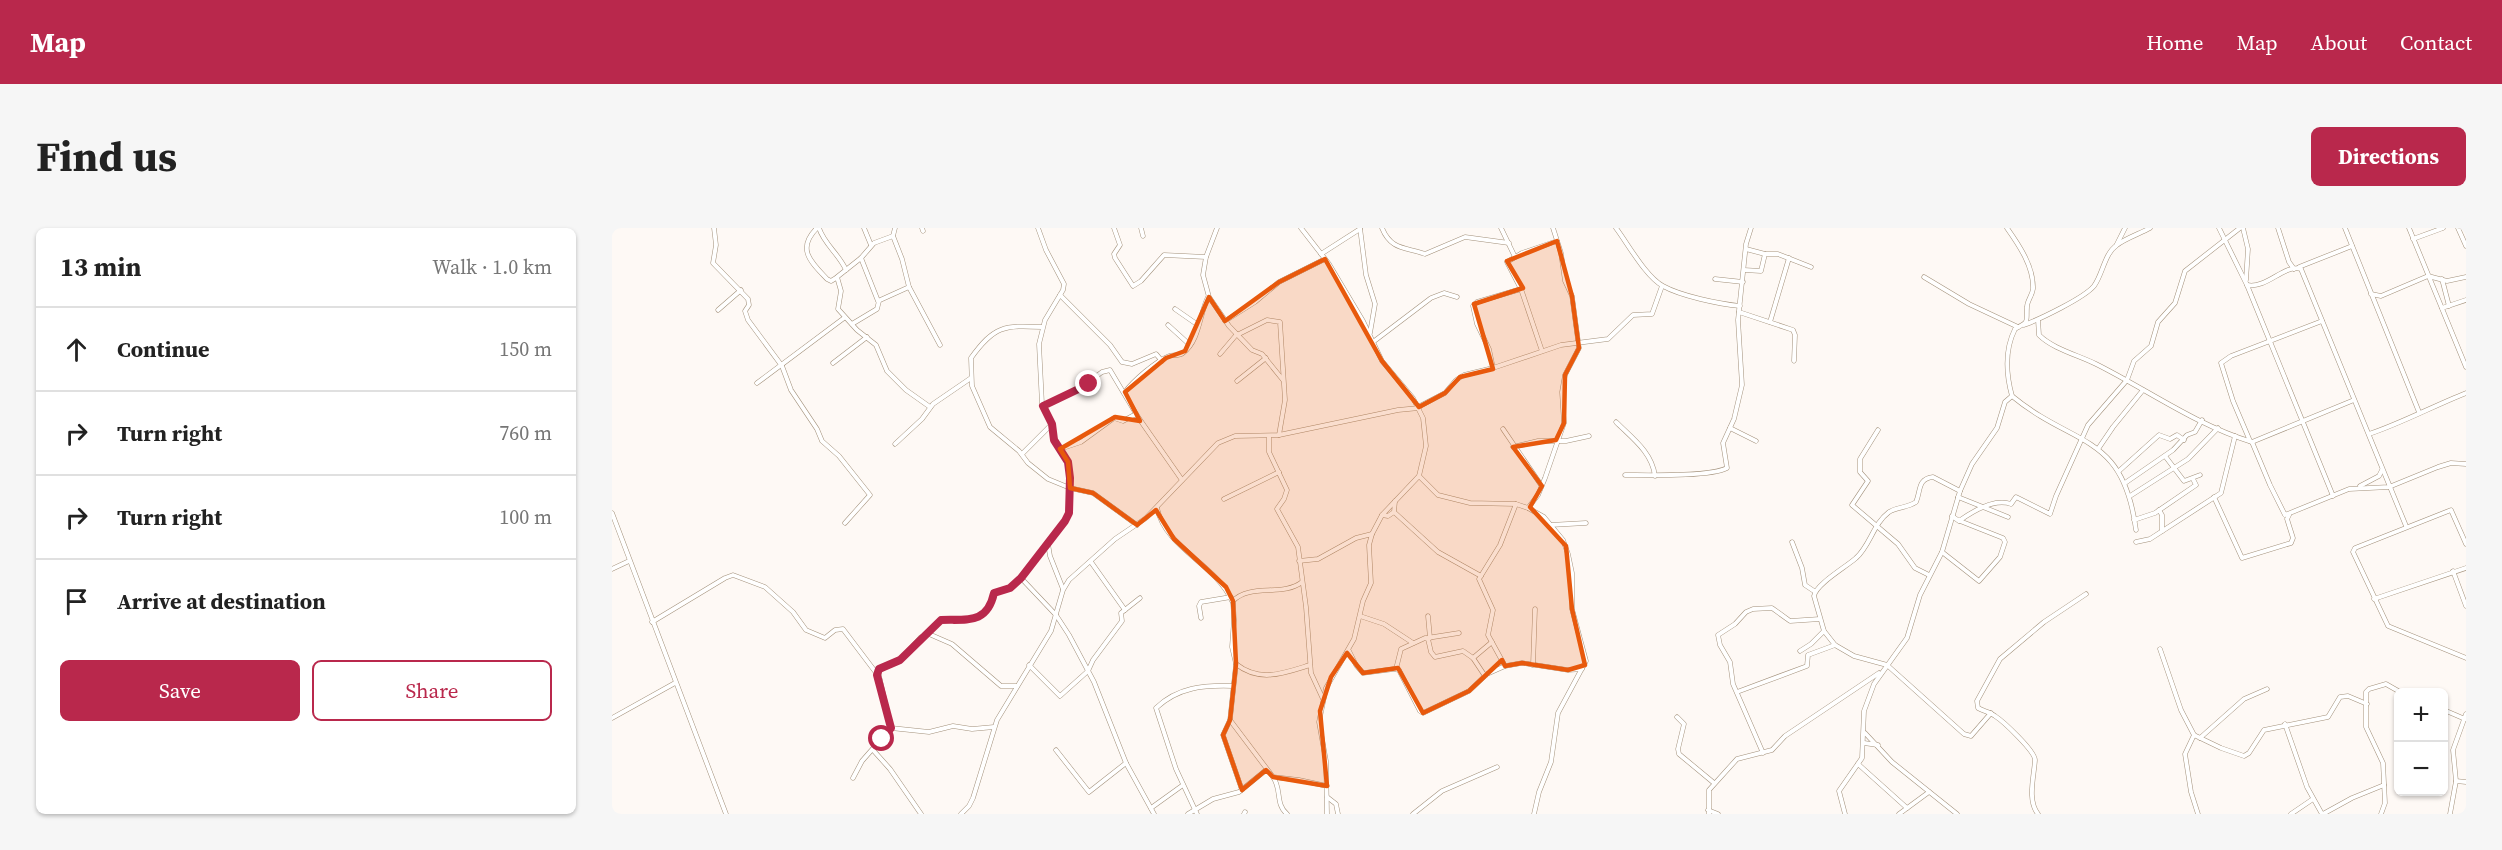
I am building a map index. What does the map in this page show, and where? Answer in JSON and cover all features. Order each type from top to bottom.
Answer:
[{"type":"street","points":[[714,228],[716,245],[713,263],[749,301],[745,311],[748,320],[782,366],[791,390],[817,429],[818,435],[839,456],[870,495],[846,523]]},
{"type":"street","points":[[846,270],[839,256],[829,247],[818,228],[806,241],[810,258],[831,281],[836,278],[846,270],[861,258],[871,245],[892,236]]},
{"type":"street","points":[[864,228],[871,245]]},
{"type":"street","points":[[895,228],[892,236],[902,260],[909,287],[940,345]]},
{"type":"street","points":[[877,675],[879,669],[900,660],[941,620],[965,621],[982,616],[991,603],[994,593],[1010,588],[1021,578],[1068,516],[1070,488],[1068,462],[1054,440],[1052,424],[1043,406],[1039,344],[1042,327],[1060,295],[1064,282],[1046,250],[1038,228]]},
{"type":"street","points":[[1114,228],[1120,245],[1114,258],[1133,286],[1141,281],[1164,255],[1206,257]]},
{"type":"street","points":[[1141,228],[1143,236]]},
{"type":"street","points":[[1217,228],[1206,257],[1203,280],[1209,297],[1237,335],[1252,350],[1261,353],[1283,380]]},
{"type":"street","points":[[1301,228],[1325,260],[1386,366],[1409,391],[1419,408],[1426,446],[1419,476],[1382,515],[1372,534],[1371,583],[1363,601],[1357,630],[1349,650],[1331,676],[1323,699],[1320,711],[1320,731],[1326,761],[1327,814]]},
{"type":"street","points":[[1321,254],[1360,228],[1366,275],[1375,304],[1370,335]]},
{"type":"street","points":[[1382,228],[1386,237],[1397,247],[1425,255],[1465,237],[1509,243]]},
{"type":"street","points":[[1501,228],[1515,257]]},
{"type":"street","points":[[1528,508],[1542,486],[1550,467],[1556,440],[1565,417],[1562,392],[1565,375],[1579,350],[1576,342],[1572,296],[1565,280],[1553,228]]},
{"type":"street","points":[[1616,228],[1647,271],[1662,286],[1707,300],[1740,306]]},
{"type":"street","points":[[1625,474],[1655,476],[1711,472],[1726,469],[1728,466],[1722,448],[1742,385],[1739,312],[1746,249],[1751,228]]},
{"type":"street","points":[[2007,228],[2025,256],[2032,292],[2027,305],[2027,320],[2013,332],[2006,361],[2012,396],[2098,449],[2119,471],[2130,496],[2136,530]]},
{"type":"street","points":[[1924,277],[1969,304],[2021,326],[2038,320],[2089,291],[2125,228]]},
{"type":"street","points":[[2116,244],[2150,228]]},
{"type":"street","points":[[2219,228],[2247,284],[2332,496]]},
{"type":"street","points":[[1959,521],[1981,508],[2004,502],[2011,504],[2016,497],[2050,515],[2092,418],[2127,380],[2133,362],[2151,346],[2158,322],[2175,303],[2185,272],[2241,228],[2248,249],[2247,284]]},
{"type":"street","points":[[2278,228],[2289,262],[2301,269],[2406,526]]},
{"type":"street","points":[[2345,228],[2419,412]]},
{"type":"street","points":[[2409,228],[2464,355],[2466,367]]},
{"type":"street","points":[[2413,239],[2443,228]]},
{"type":"street","points":[[2458,228],[2466,246]]},
{"type":"street","points":[[1542,351],[1521,289],[1507,262],[1557,241]]},
{"type":"street","points":[[2247,284],[2258,286],[2352,246]]},
{"type":"street","points":[[1746,249],[1765,254],[1778,254],[1811,267]]},
{"type":"street","points":[[1744,270],[1761,270],[1765,254]]},
{"type":"street","points":[[852,324],[877,309],[879,301],[861,258]]},
{"type":"street","points":[[1770,322],[1789,258]]},
{"type":"street","points":[[1225,321],[1255,302],[1279,282],[1325,260]]},
{"type":"street","points":[[2371,294],[2380,296],[2428,276],[2454,281],[2466,277]]},
{"type":"street","points":[[836,278],[841,291],[838,309],[844,318],[880,351],[887,371],[915,397],[930,407]]},
{"type":"street","points":[[1715,279],[1743,282]]},
{"type":"street","points":[[2442,279],[2449,306]]},
{"type":"street","points":[[961,814],[973,798],[994,727],[1029,665],[1047,639],[1063,590],[1074,575],[1115,539],[1137,525],[1157,508],[1222,440],[1234,436],[1269,436],[1316,429],[1398,410],[1419,408],[1445,393],[1460,377],[1576,342],[1608,339],[1633,315],[1652,314],[1662,286]]},
{"type":"street","points":[[879,301],[909,287]]},
{"type":"street","points":[[1493,368],[1490,349],[1477,324],[1473,306],[1477,302],[1521,289]]},
{"type":"street","points":[[718,310],[741,290]]},
{"type":"street","points":[[1373,342],[1431,298],[1444,292],[1456,297]]},
{"type":"street","points":[[1060,295],[1110,345],[1122,362],[1136,363],[1156,354],[1162,361]]},
{"type":"street","points":[[1125,392],[1142,375],[1171,355],[1180,355],[1190,345],[1201,312],[1209,297]]},
{"type":"street","points":[[2442,308],[2466,300]]},
{"type":"street","points":[[1174,309],[1198,325]]},
{"type":"street","points":[[1739,312],[1794,332],[1794,361]]},
{"type":"street","points":[[757,383],[844,318]]},
{"type":"street","points":[[1220,354],[1237,335],[1267,320],[1279,320],[1285,400],[1279,435]]},
{"type":"street","points":[[2038,320],[2038,331],[2042,338],[2218,428],[2251,442],[2354,400]]},
{"type":"street","points":[[2290,515],[2282,512],[2233,401],[2221,364],[2231,356],[2322,321]]},
{"type":"street","points":[[1168,325],[1190,345]]},
{"type":"street","points":[[1042,327],[1011,326],[997,330],[971,358],[972,386],[990,427],[1048,479],[1093,494],[1137,525]]},
{"type":"street","points":[[833,363],[867,338]]},
{"type":"street","points":[[1237,381],[1266,358]]},
{"type":"street","points":[[1043,406],[1083,387],[1108,370],[1113,373],[1136,414],[1182,480]]},
{"type":"street","points":[[895,444],[922,419],[930,407],[972,378]]},
{"type":"street","points":[[2098,449],[2143,390]]},
{"type":"street","points":[[2369,434],[2466,393]]},
{"type":"street","points":[[1845,814],[1839,790],[1862,758],[1864,711],[1869,694],[1882,671],[1907,638],[1920,596],[1942,552],[1960,491],[1972,464],[1997,428],[2005,402],[2012,396]]},
{"type":"street","points":[[1060,449],[1077,444],[1114,418],[1123,421],[1136,414]]},
{"type":"street","points":[[2125,483],[2165,456],[2187,435],[2195,432],[2202,420]]},
{"type":"street","points":[[1616,422],[1646,453],[1652,463],[1655,476]]},
{"type":"street","points":[[1022,454],[1052,424]]},
{"type":"street","points":[[1730,428],[1756,441]]},
{"type":"street","points":[[2130,496],[2195,453],[2218,428]]},
{"type":"street","points":[[1503,429],[1542,486]]},
{"type":"street","points":[[1878,430],[1860,459],[1860,472],[1868,481],[1852,504],[1898,544],[1915,568],[1929,574]]},
{"type":"street","points":[[2119,471],[2160,435],[2170,439],[2177,435],[2184,440]]},
{"type":"street","points":[[1269,436],[1269,452],[1287,490],[1277,509],[1297,542],[1311,673],[1323,699]]},
{"type":"street","points":[[1514,447],[1538,441],[1566,441],[1589,436]]},
{"type":"street","points":[[2136,542],[2150,539],[2221,493],[2235,436]]},
{"type":"street","points":[[2165,456],[2184,481],[2200,475]]},
{"type":"street","points":[[2356,488],[2389,487],[2438,467],[2466,464]]},
{"type":"street","points":[[2214,497],[2242,558],[2291,543],[2293,538],[2287,519],[2290,515],[2356,488],[2379,476],[2382,469]]},
{"type":"street","points":[[1224,500],[1279,472]]},
{"type":"street","points":[[1419,476],[1438,495],[1470,503],[1516,504],[1528,508],[1544,517],[1563,540],[1571,565],[1572,609],[1586,654],[1585,665],[1558,713],[1551,762],[1539,792],[1534,814]]},
{"type":"street","points":[[1814,591],[1858,557],[1875,526],[1889,513],[1907,508],[1916,502],[1919,485],[1926,478],[1933,477],[1960,491]]},
{"type":"street","points":[[2134,519],[2159,510],[2196,485],[2193,479]]},
{"type":"street","points":[[1958,497],[2008,517]]},
{"type":"street","points":[[1394,512],[1395,501]]},
{"type":"street","points":[[1504,666],[1488,632],[1493,610],[1479,582],[1500,545],[1516,504]]},
{"type":"street","points":[[1157,508],[1166,529],[1223,584],[1232,599],[1234,620],[1232,647],[1236,664],[1230,720],[1224,735],[1242,790]]},
{"type":"street","points":[[2159,510],[2162,515],[2162,531]]},
{"type":"street","points":[[2466,544],[2451,510],[2406,526],[2353,550],[2374,600],[2385,622],[2392,629],[2466,658]]},
{"type":"street","points":[[1382,515],[1388,516],[1394,512]]},
{"type":"street","points":[[1394,512],[1438,552],[1481,576]]},
{"type":"street","points":[[612,513],[726,814]]},
{"type":"street","points":[[1942,552],[1979,581],[2000,557],[2005,542],[2003,538],[1959,521],[1952,516]]},
{"type":"street","points":[[1550,525],[1586,523]]},
{"type":"street","points":[[1299,561],[1318,559],[1356,538],[1372,534]]},
{"type":"street","points":[[1792,542],[1802,568],[1805,585],[1814,591]]},
{"type":"street","points":[[1048,544],[1050,556],[1063,590]]},
{"type":"street","points":[[612,569],[629,561]]},
{"type":"street","points":[[1091,562],[1125,610]]},
{"type":"street","points":[[2374,600],[2466,568]]},
{"type":"street","points":[[2453,571],[2466,606]]},
{"type":"street","points":[[652,622],[725,578],[739,576],[765,586],[793,612],[810,633],[825,638],[835,630],[843,629],[877,675],[891,728]]},
{"type":"street","points":[[1021,578],[1056,615],[1088,670],[1126,763],[1154,814]]},
{"type":"street","points":[[1201,618],[1199,606],[1201,602],[1232,599],[1251,592],[1294,587],[1302,582]]},
{"type":"street","points":[[1814,591],[1824,631],[1835,645],[1854,656],[1887,665],[1967,736],[1976,731],[1991,713]]},
{"type":"street","points":[[2038,814],[2033,805],[2032,795],[2034,755],[2020,737],[1991,713],[1978,708],[1977,701],[1995,664],[2044,622],[2086,594]]},
{"type":"street","points":[[1029,665],[1044,677],[1059,697],[1088,670],[1122,621],[1121,614],[1140,598]]},
{"type":"street","points":[[1763,753],[1736,692],[1730,662],[1719,642],[1719,634],[1753,609],[1772,608],[1790,621],[1821,619]]},
{"type":"street","points":[[1533,665],[1535,609]]},
{"type":"street","points":[[1360,616],[1384,624],[1413,643]]},
{"type":"street","points":[[1428,616],[1429,638],[1435,656],[1463,651],[1473,658],[1485,676]]},
{"type":"street","points":[[1800,651],[1824,631]]},
{"type":"street","points":[[1396,669],[1401,649],[1429,638],[1459,633]]},
{"type":"street","points":[[925,635],[933,634],[952,644],[1001,686],[1017,686]]},
{"type":"street","points":[[1473,658],[1492,642]]},
{"type":"street","points":[[1736,692],[1807,666],[1808,655],[1835,645]]},
{"type":"street","points":[[2160,649],[2181,710],[2194,735],[2244,756],[2249,753],[2261,732],[2284,724],[2328,717],[2337,699],[2344,696],[2367,704]]},
{"type":"street","points":[[1349,650],[1356,665],[1363,673],[1396,669]]},
{"type":"street","points":[[1396,669],[1401,674],[1420,711],[1424,713],[1469,691],[1485,676],[1504,666],[1522,663],[1568,670],[1582,669]]},
{"type":"street","points":[[1236,664],[1247,671],[1266,676],[1310,665]]},
{"type":"street","points":[[1718,814],[1709,812],[1709,790],[1737,759],[1763,753],[1776,747],[1785,736],[1882,671]]},
{"type":"street","points":[[612,718],[675,683]]},
{"type":"street","points":[[2381,814],[2385,803],[2381,756],[2366,727],[2366,692],[2387,684],[2394,689]]},
{"type":"street","points":[[1196,812],[1183,785],[1157,714],[1157,707],[1185,690],[1209,685],[1233,686]]},
{"type":"street","points":[[2200,738],[2244,699],[2267,689]]},
{"type":"street","points":[[2448,711],[2466,718],[2453,750],[2456,781],[2450,814]]},
{"type":"street","points":[[1677,717],[1684,724],[1678,749],[1679,754],[1714,783]]},
{"type":"street","points":[[1230,720],[1273,777],[1279,789],[1280,805],[1287,814]]},
{"type":"street","points":[[2284,724],[2313,799],[2322,814],[2384,785]]},
{"type":"street","points":[[891,728],[929,732],[953,726],[972,729],[994,727]]},
{"type":"street","points":[[853,778],[862,761],[891,728]]},
{"type":"street","points":[[1864,733],[1892,762],[1958,814]]},
{"type":"street","points":[[2194,735],[2185,754],[2191,792],[2198,814]]},
{"type":"street","points":[[1864,742],[1878,745]]},
{"type":"street","points":[[873,750],[890,769],[921,814]]},
{"type":"street","points":[[1056,750],[1089,792],[1126,763]]},
{"type":"street","points":[[1858,764],[1907,808]]},
{"type":"street","points":[[1413,814],[1442,791],[1497,767]]},
{"type":"street","points":[[1188,814],[1196,812],[1213,799],[1242,790],[1266,770]]},
{"type":"street","points":[[1273,777],[1327,786]]},
{"type":"street","points":[[2456,781],[2466,782]]},
{"type":"street","points":[[1151,808],[1183,785]]},
{"type":"street","points":[[1899,814],[1929,792]]},
{"type":"street","points":[[1327,797],[1336,804],[1338,814]]},
{"type":"street","points":[[2291,814],[2313,799]]},
{"type":"highlighted area","points":[[1557,241],[1572,296],[1579,348],[1565,375],[1564,423],[1556,440],[1513,447],[1542,486],[1530,507],[1566,546],[1572,609],[1585,665],[1568,670],[1522,663],[1505,666],[1502,660],[1469,691],[1423,713],[1398,668],[1363,673],[1347,653],[1331,677],[1320,711],[1327,786],[1273,777],[1266,770],[1242,790],[1223,735],[1230,720],[1236,664],[1233,601],[1226,587],[1174,539],[1156,510],[1137,525],[1093,493],[1070,488],[1068,462],[1060,449],[1115,417],[1140,421],[1125,392],[1166,358],[1185,351],[1209,297],[1225,321],[1279,282],[1325,259],[1382,361],[1419,407],[1445,393],[1460,377],[1493,369],[1474,304],[1523,288],[1507,261]]},
{"type":"route","points":[[882,739],[891,728],[877,675],[879,669],[900,660],[941,620],[965,621],[982,616],[991,603],[994,593],[1010,588],[1021,578],[1068,516],[1070,478],[1068,462],[1054,440],[1052,424],[1043,406],[1089,384]]}]
